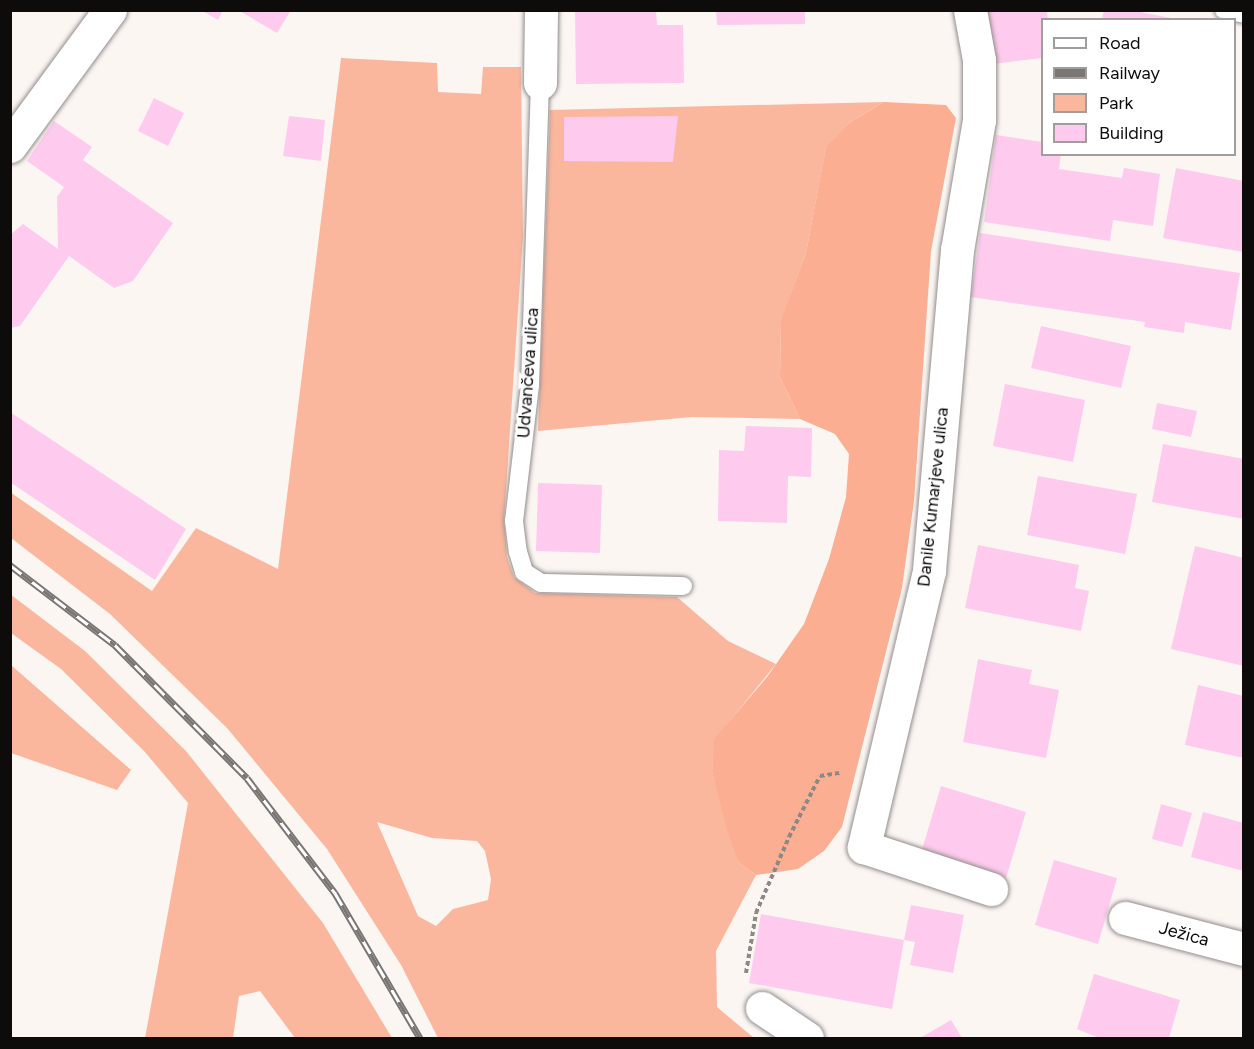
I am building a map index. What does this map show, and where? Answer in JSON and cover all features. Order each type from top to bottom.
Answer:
[{"type":"street","points":[[10,146],[110,10]]},
{"type":"street","name":"Udvančeva ulica","points":[[540,83],[541,10]]},
{"type":"street","name":"Danile Kumarjeve ulica","points":[[970,10],[979,60],[979,120],[957,250],[929,571],[864,847],[991,890]]},
{"type":"street","name":"Ježica","points":[[1125,918],[1244,949]]},
{"type":"street","points":[[762,1008],[807,1038]]},
{"type":"lane","points":[[1224,10],[1244,14]]},
{"type":"lane","name":"Udvančeva ulica","points":[[540,83],[530,385],[514,521],[518,552],[524,572],[541,583],[683,586]]},
{"type":"path","points":[[762,1008],[742,993],[756,913],[819,776],[882,767]]},
{"type":"green space","points":[[341,58],[437,63],[438,92],[481,94],[483,67],[521,67],[523,236],[504,520],[507,557],[514,577],[535,593],[677,597],[728,641],[776,664],[715,739],[712,772],[739,863],[756,875],[716,951],[717,1007],[754,1038],[438,1038],[401,965],[327,849],[227,728],[110,614],[11,538],[10,492],[152,591],[196,528],[278,569]],"holes":[[[377,822],[432,838],[477,841],[485,851],[491,879],[488,900],[453,909],[436,926],[418,916]]]},
{"type":"green space","points":[[884,102],[849,123],[826,148],[806,253],[781,320],[780,377],[800,419],[692,417],[538,431],[550,110]]},
{"type":"green space","points":[[10,594],[85,651],[186,751],[323,923],[392,1038],[295,1038],[260,991],[239,996],[233,1038],[145,1038],[188,803],[144,751],[61,669],[11,633]]},
{"type":"green space","points":[[11,665],[131,770],[117,790],[11,753]]},
{"type":"shaded area","points":[[884,102],[946,105],[956,118],[931,251],[914,501],[902,588],[842,827],[824,851],[798,869],[756,875],[739,863],[728,833],[712,772],[714,739],[767,677],[804,624],[829,559],[846,497],[849,454],[835,434],[800,419],[780,377],[781,319],[806,253],[826,147],[849,123]]},
{"type":"building","points":[[201,10],[223,10],[218,20]]},
{"type":"building","points":[[238,10],[291,10],[277,33]]},
{"type":"building","points":[[575,10],[656,10],[657,25],[683,25],[684,83],[576,84]]},
{"type":"building","points":[[716,10],[805,10],[805,24],[717,25]]},
{"type":"building","points":[[986,10],[1047,10],[1048,18],[1041,18],[1041,58],[992,64]]},
{"type":"building","points":[[1104,10],[1130,10],[1171,18],[1102,18]]},
{"type":"building","points":[[154,98],[184,113],[168,146],[138,131]]},
{"type":"building","points":[[289,116],[325,120],[321,161],[283,156]]},
{"type":"building","points":[[678,116],[673,162],[564,161],[564,117]]},
{"type":"building","points":[[54,121],[92,147],[83,160],[173,223],[133,281],[114,288],[69,256],[20,326],[10,328],[10,235],[23,224],[58,249],[57,197],[64,187],[27,161]]},
{"type":"building","points":[[996,135],[1041,142],[1041,156],[1061,156],[1059,169],[1122,178],[1124,168],[1160,174],[1153,226],[1113,220],[1110,241],[984,222]]},
{"type":"building","points":[[1176,168],[1244,181],[1244,252],[1163,238]]},
{"type":"building","points":[[980,233],[1240,273],[1231,330],[1185,322],[1184,333],[1144,327],[1145,322],[971,297]]},
{"type":"building","points":[[1041,326],[1131,346],[1121,388],[1031,368]]},
{"type":"building","points":[[1005,384],[1085,400],[1073,462],[993,446]]},
{"type":"building","points":[[1157,403],[1197,411],[1191,437],[1152,429]]},
{"type":"building","points":[[10,412],[186,529],[155,580],[10,482]]},
{"type":"building","points":[[746,426],[812,428],[811,477],[788,476],[787,523],[718,521],[719,450],[744,451]]},
{"type":"building","points":[[1163,444],[1244,459],[1244,519],[1152,502]]},
{"type":"building","points":[[1038,476],[1137,494],[1125,554],[1027,535]]},
{"type":"building","points":[[538,483],[602,485],[600,553],[536,551]]},
{"type":"building","points":[[978,545],[1079,565],[1075,588],[1089,591],[1081,631],[965,608]]},
{"type":"building","points":[[1195,546],[1244,558],[1244,666],[1171,649]]},
{"type":"building","points":[[978,659],[1032,670],[1029,684],[1059,690],[1046,758],[963,742]]},
{"type":"building","points":[[1198,685],[1244,696],[1244,758],[1185,745]]},
{"type":"building","points":[[941,786],[1026,812],[1006,878],[921,853]]},
{"type":"building","points":[[1161,804],[1192,813],[1182,847],[1152,839]]},
{"type":"building","points":[[1203,812],[1244,823],[1244,871],[1191,857]]},
{"type":"building","points":[[1054,860],[1117,878],[1098,944],[1035,925]]},
{"type":"building","points":[[911,905],[964,915],[953,973],[910,965],[915,942],[904,940]]},
{"type":"building","points":[[761,914],[904,940],[892,1009],[749,983]]},
{"type":"building","points":[[1094,974],[1180,1000],[1169,1038],[1099,1038],[1077,1029]]},
{"type":"building","points":[[951,1020],[962,1038],[920,1038]]},
{"type":"railway","points":[[10,565],[115,645],[247,778],[335,893],[420,1038]]}]
